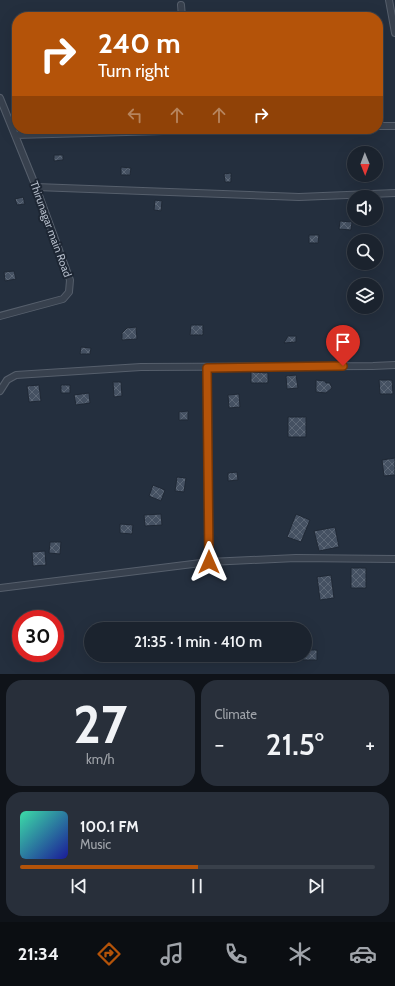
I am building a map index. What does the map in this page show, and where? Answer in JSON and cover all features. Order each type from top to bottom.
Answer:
[{"type":"street","points":[[388,0],[395,33]]},
{"type":"street","points":[[181,4],[182,12]]},
{"type":"street","name":"Thirunagar main Road","points":[[0,98],[12,128]]},
{"type":"street","points":[[0,117],[7,115]]},
{"type":"street","points":[[383,126],[395,126]]},
{"type":"street","points":[[15,135],[49,134]]},
{"type":"street","name":"Thirunagar main Road","points":[[0,316],[63,300],[70,292],[70,280],[15,135]]},
{"type":"street","points":[[36,187],[299,197],[395,193]]},
{"type":"street","points":[[0,391],[7,380],[16,375],[141,367],[207,368],[395,365]]},
{"type":"street","points":[[207,368],[209,562]]},
{"type":"street","points":[[0,588],[209,562],[296,558],[395,559]]},
{"type":"building","points":[[54,155],[63,155],[63,160],[54,161]]},
{"type":"building","points":[[121,167],[131,168],[130,175],[121,175]]},
{"type":"building","points":[[231,173],[231,182],[225,182],[224,174]]},
{"type":"building","points":[[23,197],[25,204],[17,205],[15,199]]},
{"type":"building","points":[[155,200],[162,201],[161,211],[154,210]]},
{"type":"building","points":[[340,221],[347,222],[347,226],[352,226],[351,230],[339,229]]},
{"type":"building","points":[[309,235],[319,235],[318,243],[309,243]]},
{"type":"building","points":[[14,271],[16,279],[5,281],[4,272]]},
{"type":"building","points":[[191,325],[203,325],[203,335],[190,335]]},
{"type":"building","points":[[136,327],[137,339],[122,340],[122,333],[127,328]]},
{"type":"building","points":[[343,334],[351,334],[351,341],[343,341]]},
{"type":"building","points":[[288,336],[296,336],[296,342],[284,343]]},
{"type":"building","points":[[81,347],[91,348],[90,354],[80,354]]},
{"type":"building","points":[[251,372],[268,373],[268,383],[251,383]]},
{"type":"building","points":[[296,375],[298,388],[287,389],[286,376]]},
{"type":"building","points":[[316,380],[330,383],[332,388],[326,393],[316,392]]},
{"type":"building","points":[[379,380],[392,380],[393,394],[380,394]]},
{"type":"building","points":[[113,382],[121,382],[122,396],[114,397]]},
{"type":"building","points":[[39,385],[41,401],[29,402],[27,386]]},
{"type":"building","points":[[61,385],[70,385],[70,393],[61,393]]},
{"type":"building","points":[[89,393],[90,403],[76,405],[74,395]]},
{"type":"building","points":[[239,394],[240,407],[229,408],[228,395]]},
{"type":"building","points":[[188,411],[188,420],[179,420],[179,412]]},
{"type":"building","points":[[288,417],[306,417],[306,437],[288,437]]},
{"type":"building","points":[[395,458],[395,475],[384,476],[382,460]]},
{"type":"building","points":[[237,472],[238,480],[228,481],[228,473]]},
{"type":"building","points":[[177,477],[186,478],[184,492],[175,491]]},
{"type":"building","points":[[153,485],[165,490],[161,501],[149,496]]},
{"type":"building","points":[[161,514],[162,525],[145,526],[144,515]]},
{"type":"building","points":[[296,514],[310,520],[301,542],[287,537]]},
{"type":"building","points":[[120,524],[133,525],[132,534],[120,533]]},
{"type":"building","points":[[335,527],[339,547],[319,551],[314,531]]},
{"type":"building","points":[[50,542],[61,542],[60,554],[49,553]]},
{"type":"building","points":[[45,551],[46,565],[33,566],[32,552]]},
{"type":"building","points":[[351,568],[366,568],[366,588],[351,588]]},
{"type":"building","points":[[331,575],[334,598],[320,600],[317,577]]},
{"type":"building","points":[[312,650],[317,650],[317,660],[312,660]]},
{"type":"route","points":[[209,562],[207,368],[343,366]]}]
